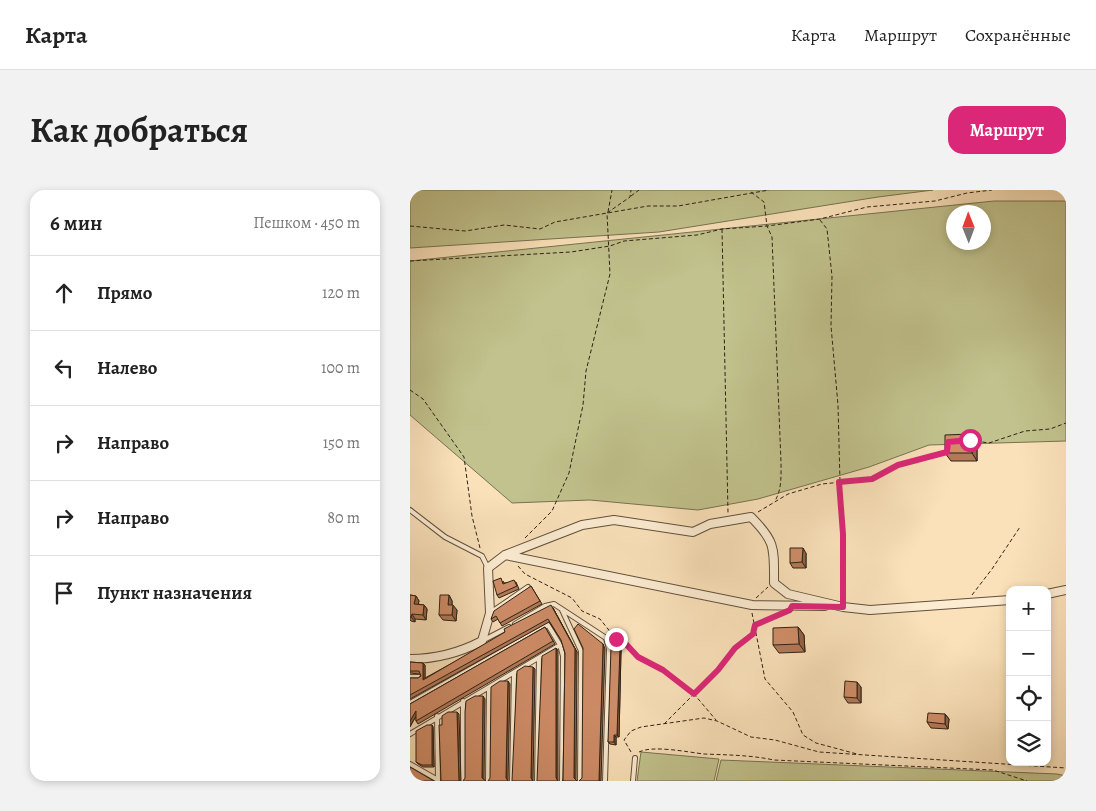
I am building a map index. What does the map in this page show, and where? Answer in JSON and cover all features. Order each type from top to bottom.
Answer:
[{"type":"street","points":[[410,659],[424,659],[462,651],[482,641],[490,613],[488,568],[505,555],[582,525],[614,520],[693,532],[710,524],[751,517],[770,537],[774,559],[774,583],[788,594],[843,607]]},
{"type":"street","points":[[505,555],[752,605],[843,607],[870,610],[1006,600]]},
{"type":"street","points":[[1051,593],[1066,590]]},
{"type":"lane","points":[[410,510],[445,537],[482,556],[488,568]]},
{"type":"lane","points":[[490,613],[528,587]]},
{"type":"lane","points":[[482,641],[545,606],[554,604],[606,638],[609,649],[605,781]]},
{"type":"lane","points":[[561,608],[581,651],[580,781]]},
{"type":"lane","points":[[410,703],[548,625],[560,645],[563,656],[562,781]]},
{"type":"lane","points":[[410,734],[437,716],[489,688],[560,645]]},
{"type":"lane","points":[[537,781],[539,658]]},
{"type":"lane","points":[[512,781],[514,673]]},
{"type":"lane","points":[[410,677],[419,677]]},
{"type":"lane","points":[[488,781],[489,688]]},
{"type":"lane","points":[[463,701],[463,781]]},
{"type":"lane","points":[[437,716],[439,780]]},
{"type":"lane","points":[[633,781],[634,758]]},
{"type":"lane","points":[[410,764],[439,780]]},
{"type":"path","points":[[519,543],[552,511],[569,474],[582,405],[586,371],[610,274],[608,213],[612,190]]},
{"type":"path","points":[[630,197],[631,190]]},
{"type":"path","points":[[608,213],[639,190]]},
{"type":"path","points":[[410,222],[411,226],[465,231],[504,225],[540,229],[555,222],[648,206],[678,206],[769,190]]},
{"type":"path","points":[[410,261],[571,252],[610,246],[624,241],[697,235],[722,229],[767,226],[820,219],[867,207],[935,201],[967,193],[992,190]]},
{"type":"path","points":[[750,192],[764,202],[767,226],[772,237],[781,462],[780,488],[774,502]]},
{"type":"path","points":[[820,219],[826,229],[832,276],[831,326],[838,405],[839,482],[843,534],[843,607]]},
{"type":"path","points":[[722,229],[728,520]]},
{"type":"path","points":[[410,390],[424,399],[464,457],[472,516],[482,556]]},
{"type":"path","points":[[970,440],[989,443],[1012,437],[1024,431],[1050,429],[1066,422]]},
{"type":"path","points":[[751,517],[788,494],[839,482],[872,479],[898,465],[947,452],[948,447]]},
{"type":"path","points":[[965,603],[992,569],[1020,526]]},
{"type":"path","points":[[518,566],[525,574],[572,598],[582,611],[600,619],[616,639],[625,643],[638,657],[663,670],[694,694],[717,721]]},
{"type":"path","points":[[774,583],[752,601],[765,679],[792,712],[803,735],[816,743],[862,755]]},
{"type":"path","points":[[755,625],[781,614]]},
{"type":"path","points":[[662,725],[718,670],[735,648],[753,634],[755,625]]},
{"type":"path","points":[[1027,781],[993,770],[774,760],[748,754],[704,754],[653,748],[639,752],[634,758],[624,740],[631,731],[641,727],[704,718],[717,721],[751,737],[775,740],[819,752],[1066,768]]},
{"type":"green space","points":[[410,190],[933,190],[659,232],[410,248]]},
{"type":"green space","points":[[994,201],[1066,201],[1066,441],[929,445],[869,467],[758,499],[698,510],[590,500],[512,503],[410,415],[410,261],[946,206],[946,250],[991,250],[991,205],[955,205]]},
{"type":"green space","points":[[641,752],[719,759],[714,781],[637,781]]},
{"type":"green space","points":[[721,760],[1057,774],[1066,776],[1066,781],[716,781]]},
{"type":"building","points":[[971,434],[972,453],[945,453],[945,435]]},
{"type":"building","points":[[790,548],[803,548],[802,562],[790,563]]},
{"type":"building","points":[[501,578],[503,584],[514,580],[517,586],[497,595],[493,581]]},
{"type":"building","points":[[531,586],[540,601],[500,623],[496,616],[491,619],[494,611]]},
{"type":"building","points":[[410,595],[416,596],[414,604],[424,605],[423,615],[412,614],[410,617]]},
{"type":"building","points":[[440,595],[449,595],[448,605],[453,605],[452,615],[439,615]]},
{"type":"building","points":[[551,605],[575,649],[574,778],[577,781],[563,781],[565,653],[561,640],[548,619],[410,695],[410,678],[421,676],[419,671],[410,671],[410,662],[423,663],[423,680],[505,632],[504,629]]},
{"type":"building","points":[[578,624],[603,644],[599,781],[579,781],[582,778],[583,648],[574,629]]},
{"type":"building","points":[[545,627],[553,641],[416,721],[416,711],[410,721],[410,704]]},
{"type":"building","points":[[798,627],[799,644],[773,645],[773,628]]},
{"type":"building","points":[[611,647],[620,647],[617,735],[614,735],[614,742],[608,742]]},
{"type":"building","points":[[556,648],[556,778],[558,781],[537,781],[542,656]]},
{"type":"building","points":[[525,666],[533,667],[531,778],[533,781],[512,781],[517,671]]},
{"type":"building","points":[[500,681],[508,681],[506,778],[508,781],[488,781],[490,778],[491,687]]},
{"type":"building","points":[[845,681],[857,682],[857,698],[844,697]]},
{"type":"building","points":[[475,696],[483,696],[482,778],[486,781],[463,781],[465,778],[466,701]]},
{"type":"building","points":[[448,712],[457,712],[459,781],[441,781],[439,725],[442,725],[442,716]]},
{"type":"building","points":[[928,713],[945,714],[945,724],[927,722]]},
{"type":"building","points":[[427,725],[432,725],[432,765],[422,765],[416,762],[416,731]]},
{"type":"building","points":[[410,767],[434,781],[417,781],[410,776]]},
{"type":"route","points":[[616,639],[625,643],[638,657],[663,670],[694,694],[718,670],[735,648],[753,634],[755,625],[790,610],[792,606],[843,607],[843,534],[839,482],[872,479],[898,465],[947,452],[948,442],[970,440]]}]
